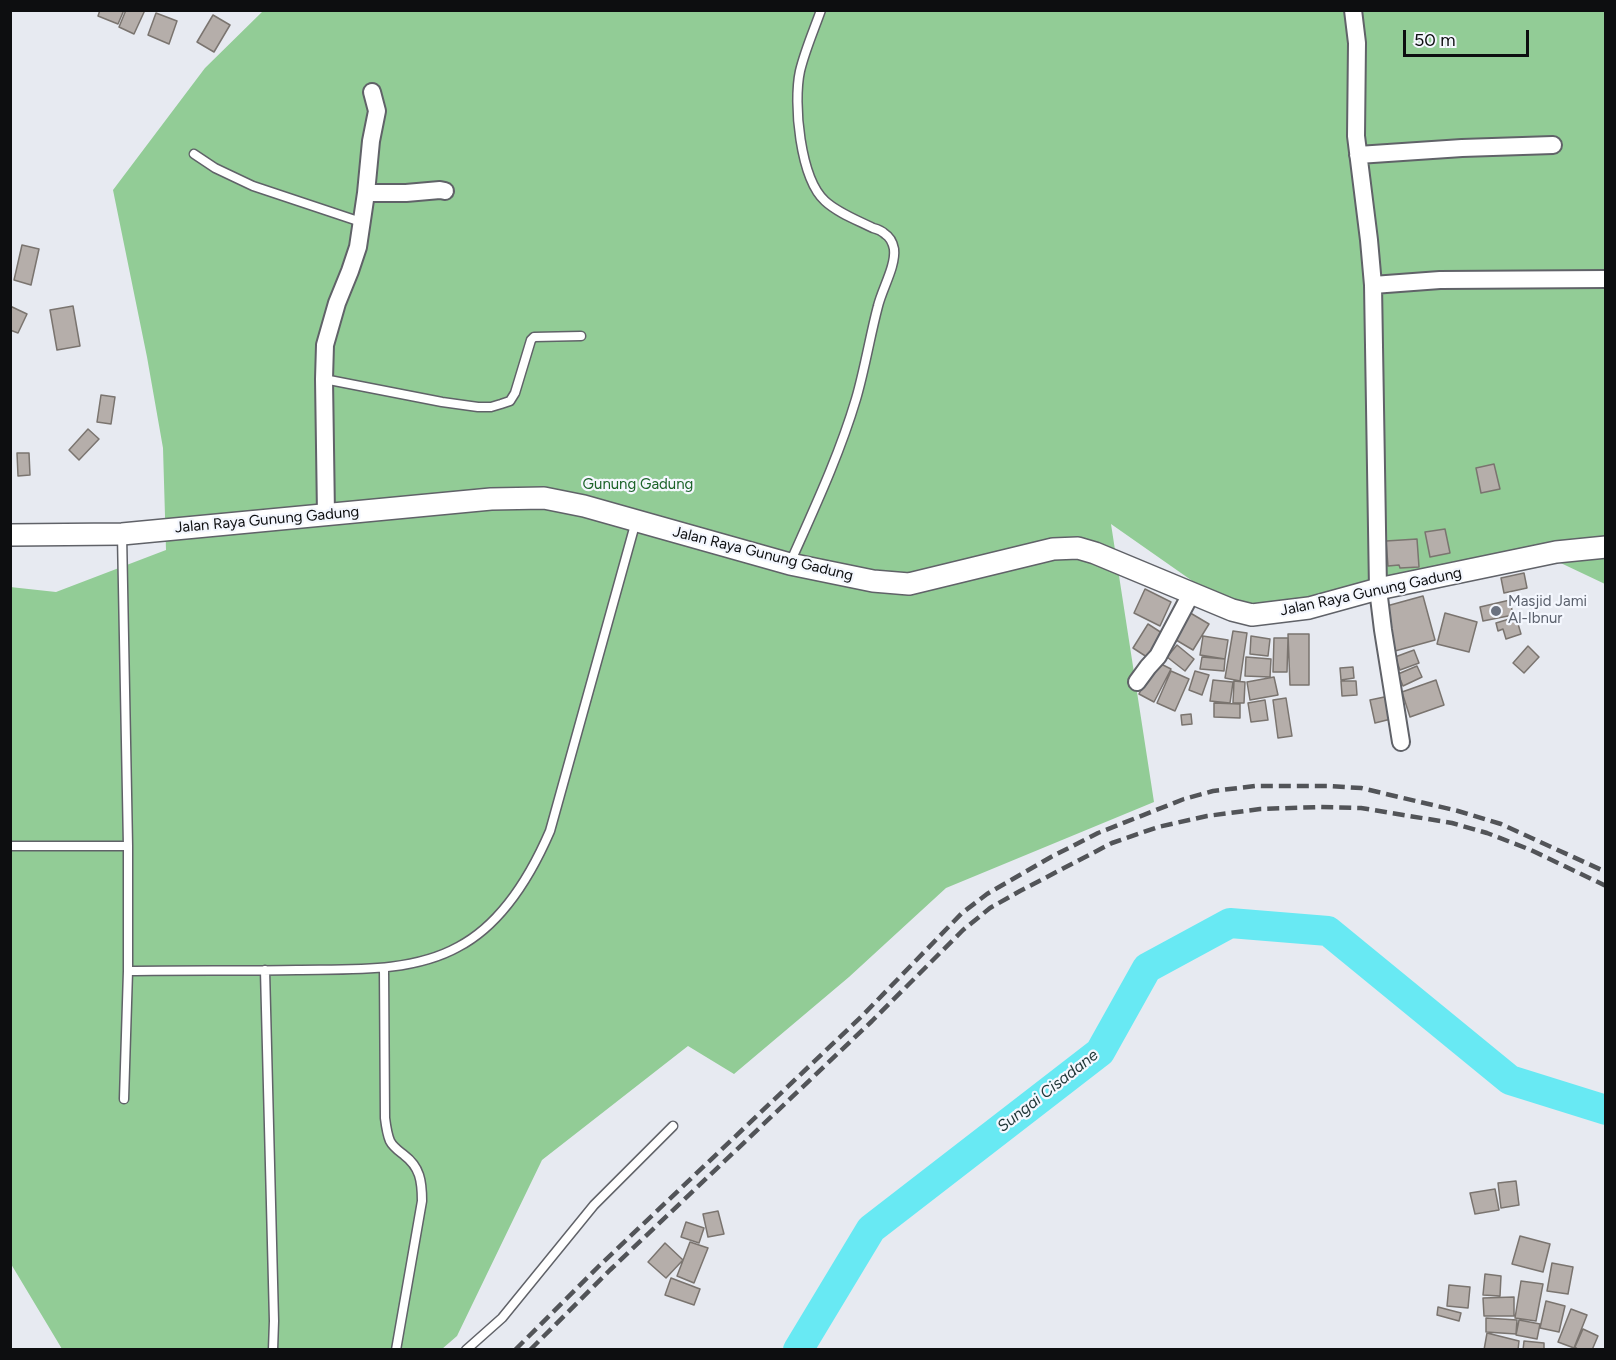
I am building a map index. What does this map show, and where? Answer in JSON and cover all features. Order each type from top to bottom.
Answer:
[{"type":"street","points":[[1353,10],[1357,44],[1358,155],[1373,285],[1378,589],[1401,742]]},
{"type":"street","points":[[326,515],[324,380],[326,345],[337,303],[355,260],[360,236],[371,141],[377,111],[372,92]]},
{"type":"street","points":[[1358,155],[1553,145]]},
{"type":"street","points":[[366,193],[445,191]]},
{"type":"street","points":[[1373,285],[1440,280],[1605,279]]},
{"type":"street","name":"Jalan Raya Gunung Gadung","points":[[10,535],[122,534],[491,499],[544,498],[584,506],[790,564],[873,581],[909,584],[1053,549],[1078,548],[1232,610],[1252,615],[1309,608],[1378,589],[1556,552],[1605,547]]},
{"type":"street","points":[[1137,682],[1158,656],[1191,594]]},
{"type":"lane","points":[[790,564],[831,470],[856,399],[878,305],[893,262],[894,250],[886,234],[835,209],[824,200],[808,175],[798,111],[798,81],[821,10]]},
{"type":"lane","points":[[195,154],[215,168],[253,186],[361,222]]},
{"type":"lane","points":[[324,380],[442,402],[490,407],[510,401],[515,393],[531,340],[534,337],[581,336]]},
{"type":"lane","points":[[128,970],[384,969],[434,957],[458,948],[480,933],[498,916],[529,875],[550,831],[636,520]]},
{"type":"lane","points":[[122,534],[128,846],[128,970],[124,1099]]},
{"type":"lane","points":[[10,846],[128,846]]},
{"type":"lane","points":[[384,969],[387,1131],[395,1148],[412,1161],[418,1170],[422,1188],[422,1201],[396,1350]]},
{"type":"lane","points":[[265,970],[273,1350]]},
{"type":"lane","points":[[466,1350],[502,1318],[594,1206],[673,1126]]},
{"type":"green space","name":"Gunung Gadung","points":[[263,11],[1605,11],[1605,584],[1548,557],[1378,589],[1231,608],[1111,524],[1154,802],[946,888],[849,977],[734,1074],[688,1046],[542,1160],[457,1336],[442,1349],[62,1349],[11,1264],[10,587],[56,592],[166,550],[163,448],[113,190],[205,68]]},
{"type":"building","points":[[100,10],[124,10],[118,24],[98,16]]},
{"type":"building","points":[[126,10],[145,10],[134,34],[119,27]]},
{"type":"building","points":[[156,13],[177,21],[169,44],[148,35]]},
{"type":"building","points":[[213,15],[230,25],[214,52],[197,42]]},
{"type":"building","points":[[22,245],[39,249],[31,285],[14,280]]},
{"type":"building","points":[[10,306],[27,314],[18,333],[10,330]]},
{"type":"building","points":[[73,306],[80,346],[57,350],[50,310]]},
{"type":"building","points":[[101,395],[115,397],[111,424],[97,422]]},
{"type":"building","points":[[88,429],[99,439],[79,460],[69,450]]},
{"type":"building","points":[[17,453],[29,453],[30,475],[18,476]]},
{"type":"building","points":[[1494,464],[1500,489],[1481,493],[1476,468]]},
{"type":"building","points":[[1445,529],[1450,553],[1430,557],[1425,532]]},
{"type":"building","points":[[1417,539],[1419,567],[1388,566],[1386,541]]},
{"type":"building","points":[[1524,573],[1527,588],[1504,593],[1501,578]]},
{"type":"building","points":[[1145,589],[1171,602],[1160,626],[1134,613]]},
{"type":"building","points":[[1423,596],[1435,640],[1395,651],[1383,607]]},
{"type":"building","name":"Masjid Jami Al-Ibnur","points":[[1510,600],[1513,615],[1483,621],[1480,607]]},
{"type":"building","points":[[1187,611],[1209,624],[1193,650],[1171,637]]},
{"type":"building","points":[[1445,613],[1477,622],[1469,652],[1437,644]]},
{"type":"building","points":[[1516,617],[1521,634],[1506,639],[1503,629],[1498,631],[1496,623]]},
{"type":"building","points":[[1148,624],[1165,635],[1150,659],[1133,648]]},
{"type":"building","points":[[1233,631],[1247,633],[1240,681],[1225,678]]},
{"type":"building","points":[[1288,634],[1309,634],[1309,685],[1290,685]]},
{"type":"building","points":[[1203,636],[1228,640],[1225,659],[1200,655]]},
{"type":"building","points":[[1251,636],[1270,639],[1268,656],[1250,654]]},
{"type":"building","points":[[1274,638],[1288,638],[1287,672],[1273,672]]},
{"type":"building","points":[[1177,645],[1194,659],[1185,671],[1167,657]]},
{"type":"building","points":[[1528,646],[1539,657],[1524,673],[1513,663]]},
{"type":"building","points":[[1414,650],[1419,663],[1400,670],[1395,657]]},
{"type":"building","points":[[1202,657],[1225,659],[1224,671],[1200,669]]},
{"type":"building","points":[[1246,657],[1271,659],[1270,677],[1245,676]]},
{"type":"building","points":[[1155,661],[1171,669],[1154,702],[1139,694]]},
{"type":"building","points":[[1417,666],[1422,677],[1403,686],[1398,674]]},
{"type":"building","points":[[1353,667],[1354,678],[1341,680],[1340,668]]},
{"type":"building","points":[[1171,671],[1189,679],[1175,711],[1157,703]]},
{"type":"building","points":[[1195,671],[1209,675],[1202,695],[1189,690]]},
{"type":"building","points":[[1274,677],[1278,695],[1250,700],[1247,682]]},
{"type":"building","points":[[1213,680],[1233,682],[1230,703],[1210,701]]},
{"type":"building","points":[[1436,680],[1444,705],[1410,717],[1402,692]]},
{"type":"building","points":[[1234,681],[1245,682],[1244,703],[1233,703]]},
{"type":"building","points":[[1341,681],[1356,681],[1357,695],[1342,696]]},
{"type":"building","points":[[1389,696],[1395,718],[1375,723],[1370,700]]},
{"type":"building","points":[[1286,698],[1292,736],[1278,738],[1273,700]]},
{"type":"building","points":[[1265,700],[1268,720],[1251,722],[1248,703]]},
{"type":"building","points":[[1214,703],[1240,704],[1240,718],[1214,717]]},
{"type":"building","points":[[1191,714],[1192,724],[1182,725],[1181,715]]},
{"type":"building","points":[[1516,1181],[1519,1205],[1501,1208],[1498,1183]]},
{"type":"building","points":[[1495,1189],[1499,1210],[1475,1214],[1470,1193]]},
{"type":"building","points":[[718,1211],[724,1234],[708,1237],[703,1214]]},
{"type":"building","points":[[686,1222],[704,1228],[699,1243],[681,1237]]},
{"type":"building","points":[[1520,1236],[1550,1244],[1543,1272],[1512,1264]]},
{"type":"building","points":[[690,1242],[708,1248],[694,1283],[677,1276]]},
{"type":"building","points":[[665,1243],[683,1260],[666,1278],[648,1262]]},
{"type":"building","points":[[1552,1263],[1573,1267],[1568,1294],[1547,1291]]},
{"type":"building","points":[[1485,1274],[1501,1276],[1500,1296],[1483,1295]]},
{"type":"building","points":[[671,1278],[700,1289],[694,1305],[665,1295]]},
{"type":"building","points":[[1521,1281],[1543,1284],[1536,1321],[1515,1318]]},
{"type":"building","points":[[1449,1285],[1470,1287],[1468,1308],[1447,1306]]},
{"type":"building","points":[[1514,1297],[1514,1316],[1484,1316],[1483,1298]]},
{"type":"building","points":[[1546,1301],[1565,1306],[1559,1332],[1540,1328]]},
{"type":"building","points":[[1438,1307],[1461,1313],[1459,1321],[1437,1315]]},
{"type":"building","points":[[1571,1309],[1587,1315],[1574,1348],[1558,1342]]},
{"type":"building","points":[[1486,1318],[1517,1320],[1516,1334],[1486,1332]]},
{"type":"building","points":[[1519,1320],[1540,1324],[1537,1339],[1516,1335]]},
{"type":"building","points":[[1583,1329],[1598,1336],[1592,1350],[1579,1350],[1575,1347]]},
{"type":"building","points":[[1487,1333],[1519,1341],[1518,1350],[1484,1350]]},
{"type":"building","points":[[1524,1341],[1544,1343],[1544,1350],[1523,1350]]},
{"type":"waterway","name":"Sungai Cisadane","points":[[798,1350],[871,1229],[1100,1052],[1147,968],[1230,923],[1328,931],[1510,1080],[1606,1110]]},
{"type":"railway","points":[[515,1350],[599,1266],[862,1016],[962,913],[987,894],[1098,833],[1184,799],[1213,791],[1255,786],[1361,788],[1458,811],[1501,824],[1606,872]]},
{"type":"railway","points":[[530,1350],[610,1270],[872,1021],[963,930],[990,908],[1112,843],[1158,827],[1207,816],[1260,809],[1361,808],[1452,823],[1487,833],[1531,850],[1606,886]]},
{"type":"place","name":"Masjid Jami Al-Ibnur","points":[[1496,611]]}]
